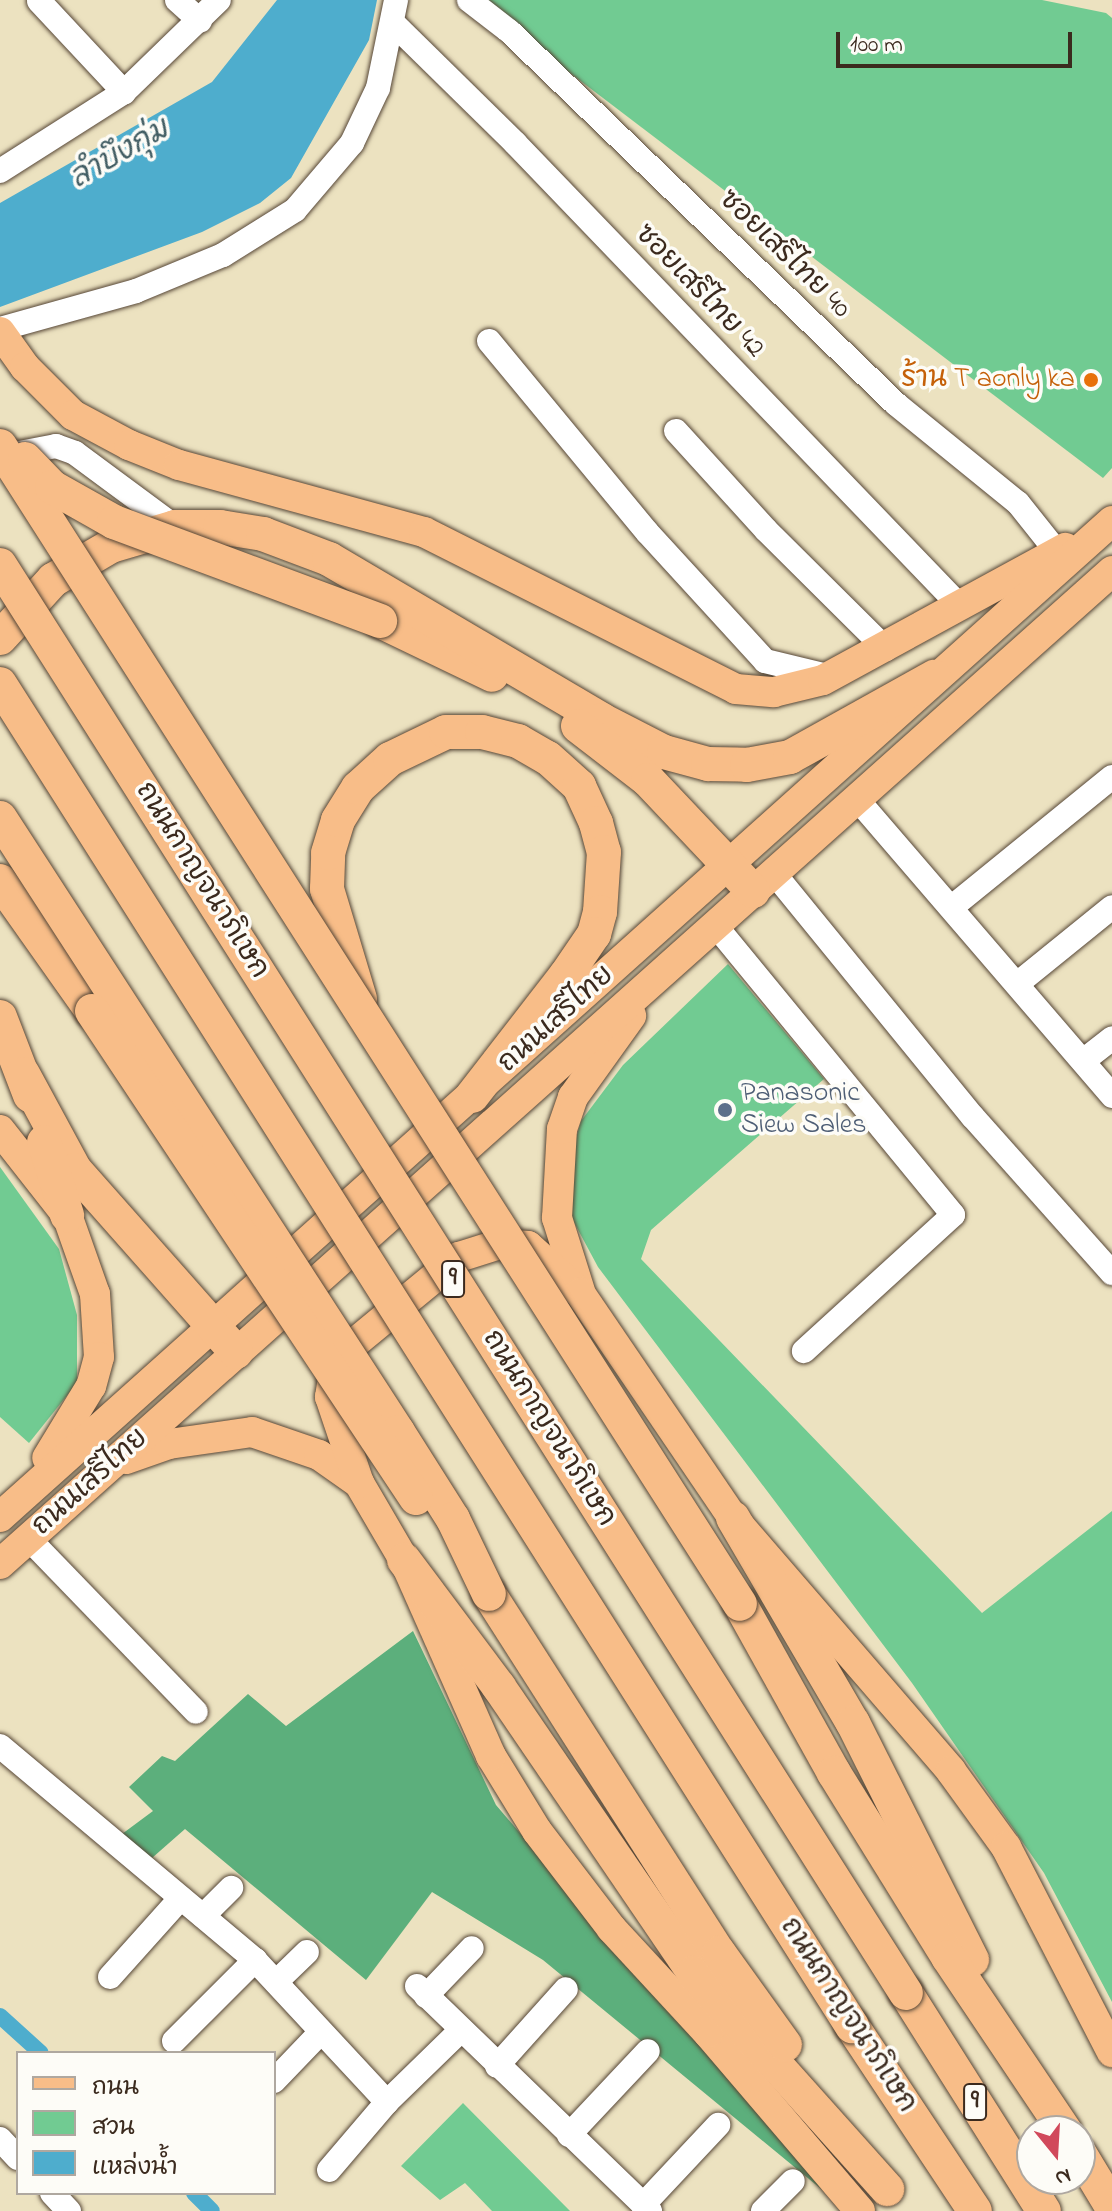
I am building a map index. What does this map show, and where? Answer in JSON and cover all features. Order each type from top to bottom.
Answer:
[{"type":"highway","points":[[0,432],[52,487],[114,522],[380,621],[524,692],[590,733],[648,780],[731,863],[763,882]]},
{"type":"highway","points":[[0,449],[740,1604],[834,1773],[1055,2115]]},
{"type":"highway","points":[[0,638],[53,580],[111,546],[175,527],[263,534],[329,559],[602,720],[664,752],[708,764],[747,765],[790,757],[934,677]]},
{"type":"highway","name":"ถนนกาญจนาภิเษก","points":[[0,565],[1044,2211]]},
{"type":"highway","name":"ถนนกาญจนาภิเษก","points":[[0,684],[852,2026],[975,2211]]},
{"type":"highway","points":[[524,692],[602,720]]},
{"type":"highway","points":[[369,1026],[334,921],[328,853],[338,820],[358,788],[390,759],[446,732],[482,732],[518,741],[548,758],[579,786],[604,852],[604,889],[594,934],[472,1096]]},
{"type":"highway","points":[[0,818],[453,1519],[489,1594]]},
{"type":"highway","points":[[0,881],[92,1011],[378,1447],[489,1594],[568,1711],[719,1953],[895,2200]]},
{"type":"highway","points":[[0,1017],[23,1074],[67,1215]]},
{"type":"highway","points":[[23,1074],[75,1170],[236,1352]]},
{"type":"highway","points":[[733,1518],[853,1723],[1022,2065]]},
{"type":"highway","points":[[404,1560],[499,1687],[694,1973],[895,2200]]},
{"type":"highway","points":[[1096,2180],[1112,2207]]},
{"type":"main road","points":[[0,330],[25,367],[73,415],[129,445],[179,465],[424,532],[721,684],[774,692],[831,677],[886,649],[958,604],[1106,526]]},
{"type":"main road","name":"ถนนเสรีไทย","points":[[10,1508],[1106,526]]},
{"type":"main road","name":"ถนนเสรีไทย","points":[[0,1564],[1112,571]]},
{"type":"main road","points":[[580,1293],[557,1218],[562,1129],[573,1097],[666,969]]},
{"type":"main road","points":[[0,1130],[67,1215],[95,1294],[99,1357],[75,1418],[10,1508]]},
{"type":"main road","points":[[860,2211],[708,2033],[612,1929],[537,1831],[491,1756],[404,1560],[359,1483],[330,1397],[345,1351],[393,1308],[459,1257],[500,1244],[528,1246],[580,1293],[733,1518],[941,1759],[997,1834],[1112,2052]]},
{"type":"main road","points":[[114,1463],[169,1444],[252,1432],[319,1455],[359,1483]]},
{"type":"street","points":[[177,0],[200,21]]},
{"type":"street","points":[[0,171],[124,92],[219,0]]},
{"type":"street","name":"ซอยเสรีไทย 40","points":[[469,0],[509,31],[896,404],[1018,503],[1057,552]]},
{"type":"street","points":[[39,1],[124,92]]},
{"type":"street","points":[[0,330],[136,291],[223,255],[295,210],[352,143],[378,88],[395,12]]},
{"type":"street","name":"ซอยเสรีไทย 42","points":[[395,12],[515,143],[958,604]]},
{"type":"street","points":[[489,341],[647,532],[765,661],[831,677]]},
{"type":"street","points":[[676,431],[766,530],[886,649]]},
{"type":"street","points":[[0,449],[7,456],[56,446],[75,453],[175,527]]},
{"type":"street","points":[[952,907],[1112,777]]},
{"type":"street","points":[[856,798],[1112,1096]]},
{"type":"street","points":[[763,882],[1112,1273]]},
{"type":"street","points":[[1017,984],[1112,907]]},
{"type":"street","points":[[715,925],[953,1215],[804,1351]]},
{"type":"street","points":[[1083,1061],[1112,1038]]},
{"type":"street","points":[[29,1539],[196,1712]]},
{"type":"street","points":[[0,1746],[255,1960],[387,2102]]},
{"type":"street","points":[[203,1916],[231,1888]]},
{"type":"street","points":[[110,1977],[181,1898]]},
{"type":"street","points":[[472,1948],[421,1991],[646,2208],[718,2125]]},
{"type":"street","points":[[276,1982],[307,1952]]},
{"type":"street","points":[[174,2041],[255,1960]]},
{"type":"street","points":[[497,2066],[566,1989]]},
{"type":"street","points":[[329,2170],[387,2102],[460,2031]]},
{"type":"street","points":[[276,2079],[321,2032]]},
{"type":"street","points":[[569,2135],[648,2051]]},
{"type":"street","points":[[0,2139],[16,2156]]},
{"type":"street","points":[[763,2211],[793,2181]]},
{"type":"street","points":[[54,2195],[69,2211]]},
{"type":"green space","points":[[474,0],[1042,0],[1106,13],[1112,18],[1112,468],[1103,478]]},
{"type":"green space","points":[[728,964],[824,1079],[651,1230],[641,1259],[982,1613],[1112,1511],[1112,2002],[1044,1873],[912,1683],[598,1267],[569,1213],[567,1170],[581,1121],[623,1065]]},
{"type":"green space","points":[[0,1167],[59,1249],[77,1315],[77,1383],[29,1443],[0,1417]]},
{"type":"green space","points":[[413,1631],[496,1805],[826,2193],[543,1960],[432,1892],[366,1980],[185,1829],[152,1858],[122,1834],[153,1811],[129,1787],[162,1756],[175,1761],[248,1694],[286,1726]]},
{"type":"green space","points":[[463,2103],[570,2211],[492,2211],[465,2183],[440,2200],[401,2166]]},
{"type":"water","name":"ลำบึงกุ่ม","points":[[277,0],[377,0],[369,40],[291,178],[260,203],[202,232],[0,307],[0,203],[212,82]]},
{"type":"waterway","points":[[0,2016],[39,2051]]},
{"type":"waterway","points":[[196,2195],[212,2211]]},
{"type":"place","name":"ร้าน T aonly ka","points":[[1091,380]]},
{"type":"place","name":"Panasonic Siew Sales","points":[[725,1110]]}]
